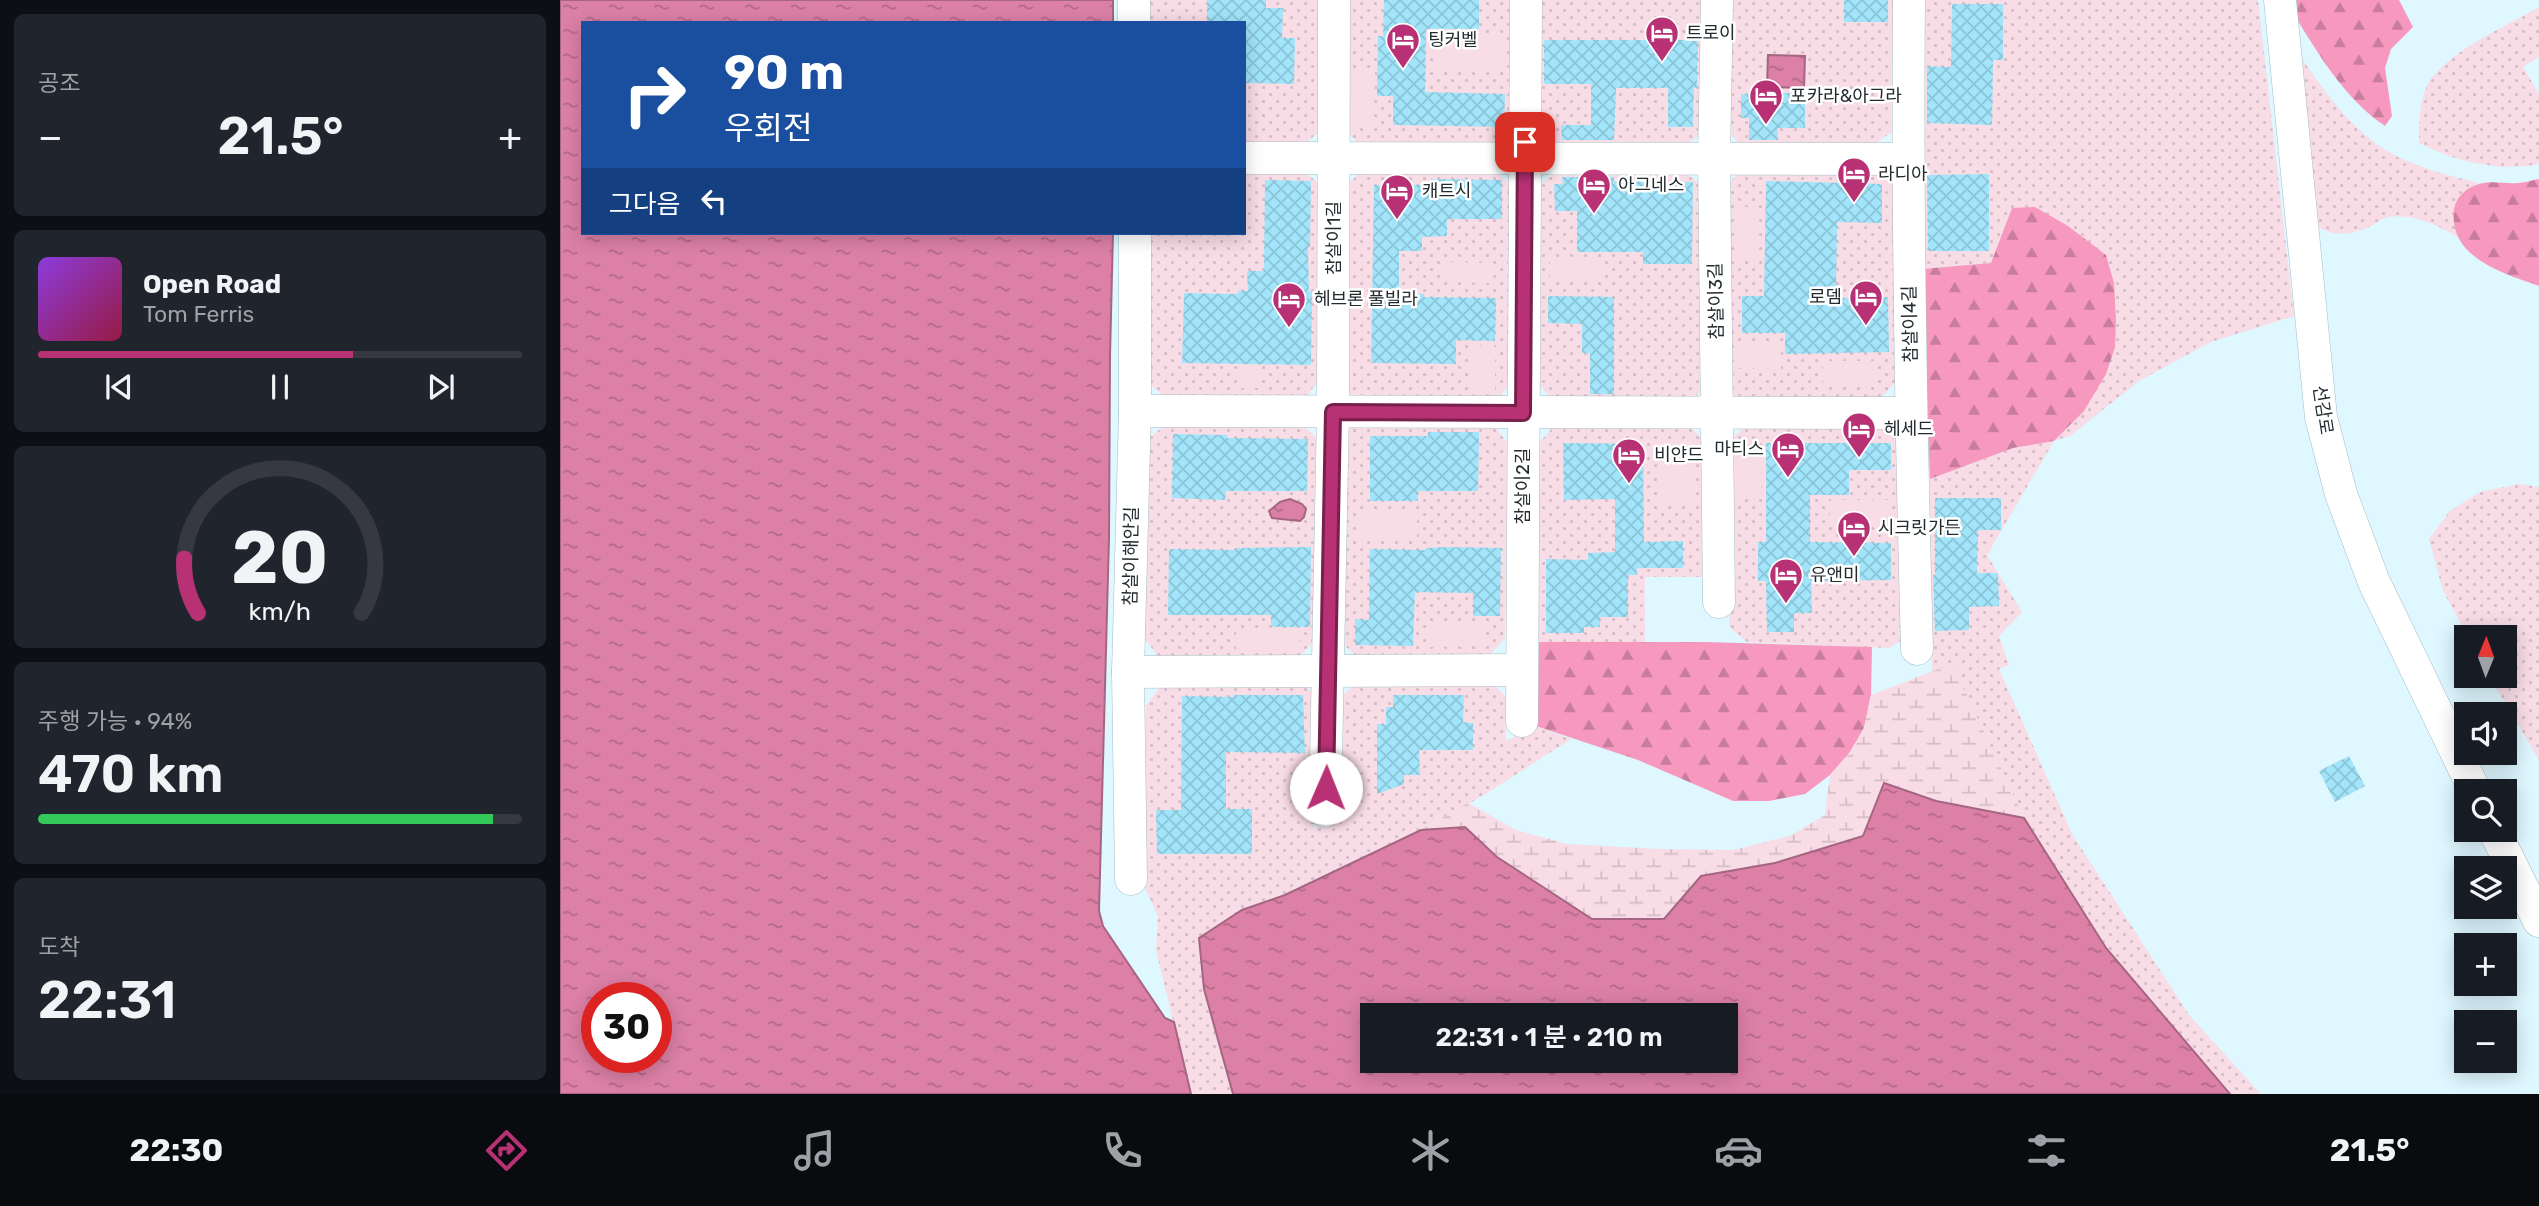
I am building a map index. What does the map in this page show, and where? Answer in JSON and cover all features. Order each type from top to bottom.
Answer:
[{"type":"street","points":[[1134,0],[1134,21]]},
{"type":"street","name":"참살이1길","points":[[1325,811],[1333,412],[1334,0]]},
{"type":"street","name":"참살이2길","points":[[1522,721],[1526,0]]},
{"type":"street","name":"참살이3길","points":[[1717,0],[1714,158],[1719,601]]},
{"type":"street","name":"참살이4길","points":[[1909,0],[1907,159],[1917,649]]},
{"type":"street","name":"선감로","points":[[2280,0],[2321,417],[2341,494],[2374,582],[2469,779]]},
{"type":"street","points":[[1246,158],[1907,159]]},
{"type":"street","name":"참살이해안길","points":[[1131,879],[1128,672],[1135,411],[1135,235]]},
{"type":"street","points":[[1135,411],[1911,413]]},
{"type":"street","points":[[1128,672],[1522,670]]},
{"type":"street","points":[[2500,842],[2539,921]]},
{"type":"green space","points":[[1148,0],[1321,0],[1320,131],[1299,149],[1246,149],[1246,21],[1148,21]]},
{"type":"green space","points":[[1346,0],[1513,0],[1509,131],[1498,143],[1360,146],[1345,129]]},
{"type":"green space","points":[[1539,0],[1706,0],[1702,134],[1681,147],[1553,148],[1538,132]]},
{"type":"green space","points":[[1728,0],[1896,0],[1892,132],[1871,146],[1743,148],[1728,130]]},
{"type":"green space","points":[[1920,0],[2258,0],[2294,316],[2211,342],[2139,381],[2070,436],[2054,441],[2012,208],[1991,263],[1922,269]]},
{"type":"green space","points":[[2289,0],[2399,0],[2413,27],[2391,49],[2385,68],[2392,116],[2385,126],[2361,107],[2332,72],[2299,22]]},
{"type":"green space","points":[[2539,7],[2539,57],[2523,67],[2539,94],[2539,164],[2508,167],[2478,164],[2419,143],[2423,98],[2428,84],[2437,72],[2463,51]]},
{"type":"green space","points":[[1436,36],[1504,36],[1503,72],[1435,72]]},
{"type":"green space","points":[[2300,56],[2346,117],[2374,142],[2416,165],[2479,183],[2465,191],[2453,219],[2458,237],[2434,225],[2398,216],[2349,233],[2329,232],[2317,226]]},
{"type":"green space","points":[[1349,72],[1375,72],[1374,127],[1349,127]]},
{"type":"green space","points":[[1246,170],[1303,170],[1319,184],[1317,383],[1301,402],[1164,398],[1145,378],[1149,235],[1246,235]]},
{"type":"green space","points":[[1684,171],[1703,187],[1708,383],[1690,403],[1554,401],[1535,381],[1536,188],[1555,173]]},
{"type":"green space","points":[[1361,172],[1497,173],[1513,187],[1511,383],[1496,401],[1358,402],[1341,384],[1344,187]]},
{"type":"green space","points":[[1740,172],[1880,172],[1896,186],[1895,382],[1879,401],[1739,402],[1726,384],[1724,188]]},
{"type":"green space","points":[[2539,179],[2539,286],[2495,269],[2469,251],[2454,226],[2454,209],[2466,190],[2475,185],[2488,182],[2520,183]]},
{"type":"green space","points":[[1736,207],[1759,207],[1759,258],[1735,257]]},
{"type":"green space","points":[[2035,207],[2068,226],[2106,255],[2114,283],[2116,321],[2115,347],[2106,374],[2084,411],[2054,441],[2013,448],[1930,479],[1922,269],[1991,263],[2012,208]]},
{"type":"green space","points":[[1604,259],[1605,282],[1550,282],[1550,260]]},
{"type":"green space","points":[[1442,262],[1494,263],[1493,283],[1441,282]]},
{"type":"green space","points":[[1239,333],[1262,334],[1260,388],[1238,388]]},
{"type":"green space","points":[[1737,344],[1781,344],[1781,369],[1737,368]]},
{"type":"green space","points":[[1470,346],[1495,346],[1495,390],[1470,390]]},
{"type":"green space","points":[[1823,361],[1874,361],[1874,385],[1823,386]]},
{"type":"green space","points":[[1356,423],[1493,424],[1508,443],[1505,638],[1490,655],[1357,657],[1340,641],[1342,438]]},
{"type":"green space","points":[[1688,424],[1705,442],[1705,577],[1645,577],[1645,642],[1539,642],[1537,445],[1554,426]]},
{"type":"green space","points":[[1748,424],[1888,425],[1902,442],[1906,638],[1889,648],[1747,642],[1729,627],[1730,440]]},
{"type":"green space","points":[[1163,427],[1305,427],[1319,440],[1316,639],[1299,657],[1158,656],[1144,638],[1146,440]]},
{"type":"green space","points":[[2054,441],[1987,555],[2022,612],[1999,636],[2009,665],[1999,669],[2072,834],[2189,1015],[2261,1094],[2230,1094],[2106,948],[2024,818],[1955,672],[1961,661],[1932,672],[1930,479],[2013,448]]},
{"type":"green space","points":[[1658,443],[1694,443],[1695,505],[1659,504]]},
{"type":"green space","points":[[1738,457],[1762,457],[1761,497],[1738,497]]},
{"type":"green space","points":[[2520,484],[2539,487],[2539,760],[2517,723],[2517,702],[2504,702],[2496,688],[2517,688],[2517,625],[2461,625],[2443,591],[2429,539],[2450,511],[2480,492]]},
{"type":"green space","points":[[1830,500],[1890,500],[1890,526],[1830,526]]},
{"type":"green space","points":[[1358,511],[1417,511],[1417,539],[1358,539]]},
{"type":"green space","points":[[1485,621],[1485,646],[1430,647],[1430,623]]},
{"type":"green space","points":[[1236,630],[1299,630],[1299,653],[1236,653]]},
{"type":"green space","points":[[1539,642],[1705,642],[1872,647],[1871,695],[1864,728],[1850,752],[1830,775],[1805,794],[1769,801],[1733,801],[1638,760],[1536,726]]},
{"type":"green space","points":[[1962,660],[1956,672],[2024,818],[1936,801],[1884,783],[1863,836],[1775,863],[1701,876],[1664,919],[1592,919],[1497,857],[1465,827],[1421,830],[1468,803],[1516,830],[1568,844],[1733,850],[1790,836],[1825,815],[1830,775],[1850,752],[1864,728],[1871,695]]},
{"type":"green space","points":[[1492,682],[1507,698],[1506,741],[1536,726],[1571,739],[1484,795],[1421,830],[1285,895],[1242,910],[1204,989],[1233,1094],[1191,1094],[1156,950],[1158,916],[1145,888],[1146,706],[1160,687],[1302,683],[1316,696],[1314,829],[1340,817],[1339,698],[1355,685]]},
{"type":"water","points":[[560,0],[1113,0],[1113,21],[581,21],[581,235],[1113,235],[1109,538],[1099,911],[1103,926],[1165,1018],[1174,1022],[1191,1094],[560,1094]]},
{"type":"water","points":[[1768,55],[1805,56],[1804,88],[1767,87]]},
{"type":"water","points":[[1290,499],[1302,504],[1306,509],[1304,517],[1300,521],[1272,518],[1269,511],[1280,502]]},
{"type":"water","points":[[1884,783],[1936,801],[2024,818],[2106,948],[2230,1094],[1233,1094],[1204,989],[1199,938],[1242,910],[1285,895],[1421,830],[1465,827],[1497,857],[1592,919],[1664,919],[1701,876],[1775,863],[1863,836]]},
{"type":"building","points":[[1207,0],[1266,0],[1266,8],[1283,8],[1282,38],[1295,38],[1294,84],[1246,83],[1246,21],[1207,21]]},
{"type":"building","points":[[1384,0],[1479,0],[1479,29],[1426,29],[1425,92],[1505,94],[1504,127],[1393,125],[1393,96],[1377,96],[1378,36],[1383,36]]},
{"type":"building","points":[[1844,0],[1888,0],[1888,22],[1844,22]]},
{"type":"building","points":[[1952,4],[2003,4],[2003,60],[1993,60],[1992,125],[1927,123],[1927,66],[1951,67]]},
{"type":"building","points":[[1544,40],[1698,40],[1693,127],[1668,127],[1668,88],[1616,88],[1614,140],[1562,140],[1561,125],[1591,125],[1591,84],[1544,84]]},
{"type":"building","points":[[1805,93],[1805,128],[1778,128],[1778,140],[1749,140],[1749,118],[1741,118],[1741,94]]},
{"type":"building","points":[[1989,174],[1989,251],[1928,251],[1927,175]]},
{"type":"building","points":[[1562,177],[1693,182],[1692,264],[1643,264],[1643,252],[1577,252],[1577,211],[1555,211],[1554,184],[1563,184]]},
{"type":"building","points":[[1431,179],[1502,180],[1502,219],[1447,219],[1447,236],[1422,237],[1422,251],[1399,251],[1399,293],[1424,294],[1424,297],[1496,298],[1495,341],[1456,340],[1456,364],[1371,363],[1374,185],[1431,185]]},
{"type":"building","points":[[1265,180],[1311,181],[1308,247],[1309,292],[1312,292],[1311,365],[1182,363],[1184,293],[1238,294],[1238,291],[1248,291],[1247,271],[1264,271]]},
{"type":"building","points":[[1766,181],[1882,184],[1882,223],[1837,222],[1836,298],[1888,297],[1889,352],[1785,354],[1785,333],[1742,333],[1742,296],[1764,296]]},
{"type":"building","points":[[1548,296],[1614,297],[1614,394],[1590,394],[1590,353],[1582,353],[1582,324],[1548,323]]},
{"type":"building","points":[[1428,432],[1479,432],[1478,491],[1418,491],[1418,501],[1370,501],[1370,436],[1428,436]]},
{"type":"building","points":[[1173,434],[1308,439],[1307,491],[1226,491],[1225,500],[1172,498]]},
{"type":"building","points":[[1563,443],[1643,444],[1644,542],[1683,541],[1683,568],[1637,568],[1637,575],[1628,575],[1628,617],[1600,617],[1600,627],[1584,627],[1584,633],[1546,633],[1546,559],[1588,560],[1588,553],[1615,552],[1615,499],[1564,500]]},
{"type":"building","points":[[1766,443],[1891,443],[1891,470],[1849,470],[1849,495],[1810,495],[1810,542],[1891,543],[1891,580],[1811,581],[1812,613],[1794,613],[1794,632],[1767,632],[1766,581],[1758,581],[1758,542],[1766,542]]},
{"type":"building","points":[[1935,498],[2001,498],[2001,530],[1978,530],[1977,573],[1998,573],[1999,606],[1969,607],[1969,630],[1935,631]]},
{"type":"building","points":[[1311,547],[1310,627],[1271,627],[1271,615],[1168,615],[1169,549]]},
{"type":"building","points":[[1446,547],[1501,548],[1500,616],[1473,616],[1473,593],[1415,592],[1413,646],[1355,645],[1355,619],[1369,620],[1370,549],[1426,550]]},
{"type":"building","points":[[1303,695],[1305,753],[1226,752],[1226,809],[1252,809],[1252,854],[1157,854],[1156,810],[1181,810],[1182,696]]},
{"type":"building","points":[[1393,695],[1464,695],[1463,722],[1473,723],[1473,750],[1419,750],[1420,775],[1404,775],[1404,784],[1377,794],[1377,724],[1386,724],[1386,707],[1393,707]]},
{"type":"building","points":[[2349,756],[2365,786],[2335,802],[2319,771]]},
{"type":"place","name":"트로이","points":[[1662,63]]},
{"type":"place","name":"팅커벨","points":[[1403,70]]},
{"type":"place","name":"포카라&아그라","points":[[1766,126]]},
{"type":"place","name":"라디아","points":[[1854,204]]},
{"type":"place","name":"아그네스","points":[[1594,215]]},
{"type":"place","name":"캐트시","points":[[1397,221]]},
{"type":"place","name":"로뎀","points":[[1866,327]]},
{"type":"place","name":"헤브론 풀빌라","points":[[1289,329]]},
{"type":"place","name":"헤세드","points":[[1859,459]]},
{"type":"place","name":"마티스","points":[[1788,479]]},
{"type":"place","name":"비얀드","points":[[1629,485]]},
{"type":"place","name":"시크릿가든","points":[[1854,558]]},
{"type":"place","name":"유앤미","points":[[1786,605]]},
{"type":"route","points":[[1326,788],[1333,412],[1523,413],[1525,142]]}]
